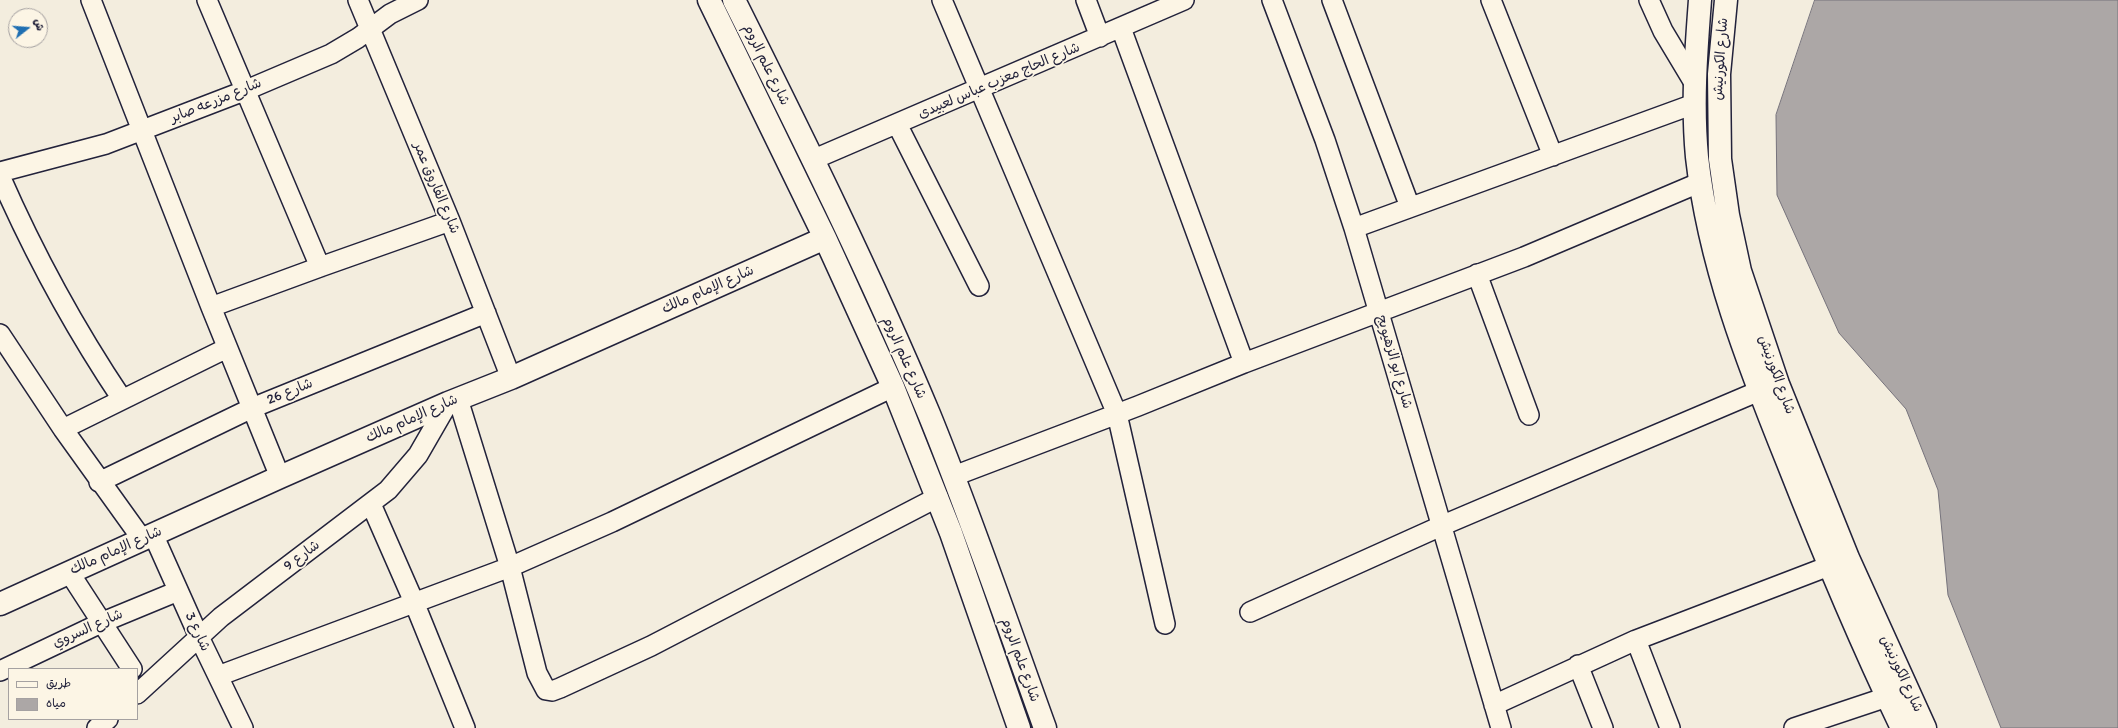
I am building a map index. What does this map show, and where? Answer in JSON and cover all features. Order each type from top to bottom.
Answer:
[{"type":"street","points":[[92,0],[227,348],[280,477]]},
{"type":"street","points":[[207,0],[244,91],[320,267]]},
{"type":"street","name":"شارع الفاروق عمر","points":[[358,0],[450,221],[511,378]]},
{"type":"street","name":"شارع مزرعه صابر","points":[[0,172],[70,155],[142,130],[244,91],[345,47],[390,14],[418,0]]},
{"type":"street","name":"شارع علم الروم","points":[[709,0],[825,238],[893,387],[938,497],[1019,728]]},
{"type":"street","name":"شارع علم الروم","points":[[734,0],[812,160],[899,345],[954,476],[1045,728]]},
{"type":"street","points":[[942,0],[1117,414],[1165,624]]},
{"type":"street","points":[[1086,0],[1100,37]]},
{"type":"street","name":"شارع الحاج معزب عباس لعبيدى","points":[[812,160],[1184,0]]},
{"type":"street","name":"شارع ابو الزهيويج","points":[[1272,0],[1325,140],[1354,228],[1380,312],[1501,728]]},
{"type":"street","points":[[1332,0],[1410,207]]},
{"type":"street","points":[[1491,0],[1553,156]]},
{"type":"street","points":[[1649,0],[1663,31],[1694,76],[1719,74]]},
{"type":"street","name":"شارع الكورنيش","points":[[1700,0],[1694,76],[1694,104],[1701,182],[1719,271],[1759,391],[1828,566],[1902,728]]},
{"type":"street","name":"شارع الكورنيش","points":[[1726,0],[1719,74],[1718,130],[1721,166],[1728,215],[1740,270],[1778,384],[1848,558],[1925,728]]},
{"type":"street","points":[[1121,28],[1244,363]]},
{"type":"street","points":[[732,45],[751,34]]},
{"type":"street","points":[[1354,228],[1694,104]]},
{"type":"street","points":[[897,124],[979,286]]},
{"type":"street","points":[[0,176],[42,267],[78,331],[122,400]]},
{"type":"street","points":[[954,476],[1117,414],[1244,363],[1524,257],[1701,182]]},
{"type":"street","points":[[211,307],[450,221]]},
{"type":"street","name":"شارع الإمام مالك","points":[[0,604],[147,536],[453,401],[511,378],[825,238]]},
{"type":"street","points":[[1477,274],[1529,415]]},
{"type":"street","name":"شارع 26","points":[[99,482],[252,408],[486,313]]},
{"type":"street","name":"شارع 3","points":[[0,334],[6,356],[63,429],[99,482],[147,536],[178,591],[198,637],[243,728]]},
{"type":"street","points":[[63,429],[227,348]]},
{"type":"street","points":[[218,676],[510,566],[633,512],[893,387]]},
{"type":"street","points":[[1250,612],[1441,526],[1759,391]]},
{"type":"street","points":[[453,401],[510,566],[536,673],[546,690],[552,691],[651,646],[938,497]]},
{"type":"street","name":"شارع 9","points":[[139,686],[177,659],[198,637],[221,617],[388,490],[418,455],[453,401]]},
{"type":"street","points":[[371,504],[414,602],[465,728]]},
{"type":"street","points":[[1494,704],[1636,640],[1828,566]]},
{"type":"street","points":[[70,572],[131,668]]},
{"type":"street","name":"شارع السروي","points":[[0,671],[102,622],[178,591]]},
{"type":"street","points":[[1636,640],[1670,728]]},
{"type":"street","points":[[995,658],[1017,651]]},
{"type":"street","points":[[1578,665],[1603,728]]},
{"type":"street","points":[[1794,728],[1887,697]]},
{"type":"street","points":[[97,728],[107,720]]},
{"type":"water","points":[[1815,0],[2118,0],[2118,728],[2001,728],[1948,595],[1938,490],[1906,409],[1839,333],[1777,195],[1776,115]]}]
